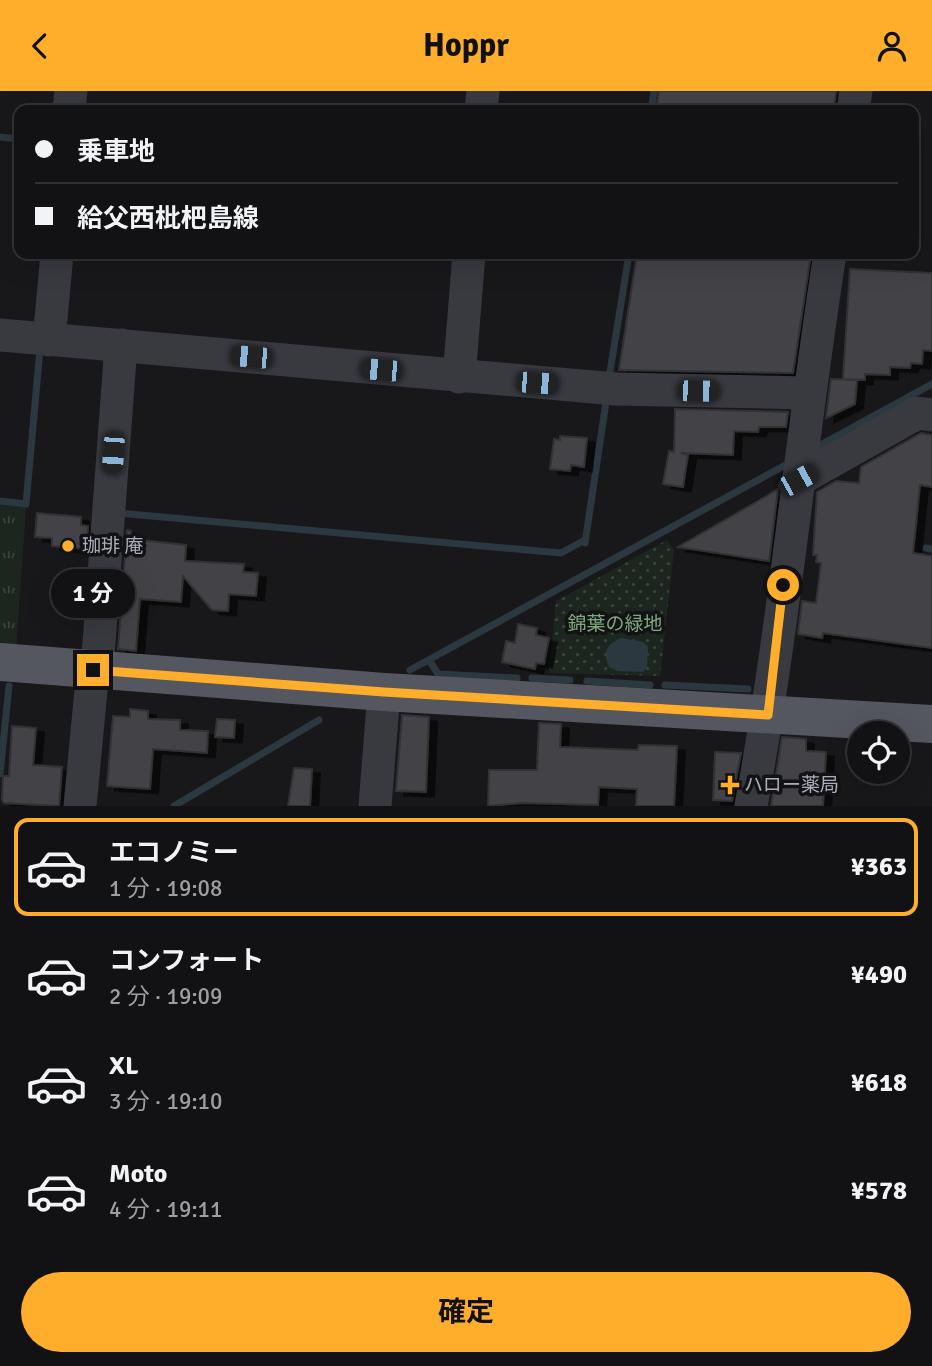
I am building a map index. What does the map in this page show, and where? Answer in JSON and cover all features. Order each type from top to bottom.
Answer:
[{"type":"main road","points":[[0,662],[384,692],[932,724]]},
{"type":"street","points":[[49,340],[57,259]]},
{"type":"street","points":[[459,377],[469,259]]},
{"type":"street","points":[[751,806],[768,715],[808,393],[830,259]]},
{"type":"street","points":[[0,335],[616,389],[808,393]]},
{"type":"street","points":[[80,806],[95,670],[121,345]]},
{"type":"street","points":[[800,464],[927,410]]},
{"type":"street","points":[[375,806],[384,692]]},
{"type":"green space","points":[[0,505],[26,507],[16,650],[0,649]]},
{"type":"green space","name":"錦葉の緑地","points":[[667,540],[674,550],[660,676],[549,673],[556,601]]},
{"type":"shaded area","points":[[621,638],[643,642],[648,647],[647,667],[643,672],[617,671],[609,667],[607,649]]},
{"type":"building","points":[[659,91],[836,91],[835,105],[657,105]]},
{"type":"building","points":[[636,259],[810,259],[793,373],[619,370]]},
{"type":"building","points":[[850,269],[932,273],[932,351],[923,350],[922,364],[911,363],[910,368],[890,367],[890,375],[865,374],[865,380],[843,379]]},
{"type":"building","points":[[831,379],[857,380],[855,404],[826,418]]},
{"type":"building","points":[[675,409],[788,412],[786,427],[759,427],[758,432],[734,431],[733,455],[681,453],[688,455],[683,487],[663,484],[669,451],[674,452]]},
{"type":"building","points":[[921,433],[932,435],[932,487],[920,485],[913,553],[932,556],[932,648],[823,633],[822,638],[798,634],[802,601],[816,603],[821,563],[816,562],[817,555],[813,555],[817,492],[836,481],[859,483],[861,467]]},
{"type":"building","points":[[560,436],[587,438],[584,467],[571,465],[570,471],[550,469],[554,439],[560,440]]},
{"type":"building","points":[[778,489],[769,561],[678,547],[758,501]]},
{"type":"building","points":[[37,513],[81,517],[81,525],[88,526],[87,549],[52,546],[52,538],[35,537]]},
{"type":"building","points":[[127,530],[131,531],[131,539],[186,545],[185,561],[244,564],[243,572],[258,573],[256,596],[229,594],[228,611],[212,610],[183,576],[181,602],[140,599],[136,651],[118,649]]},
{"type":"building","points":[[518,624],[537,628],[536,635],[549,638],[544,664],[536,663],[535,669],[502,662],[506,641],[515,643]]},
{"type":"building","points":[[130,709],[148,711],[148,719],[180,720],[180,730],[208,731],[207,753],[153,749],[150,789],[107,786],[113,716],[130,717]]},
{"type":"building","points":[[402,715],[429,717],[426,792],[396,791]]},
{"type":"building","points":[[217,719],[235,720],[234,738],[215,737]]},
{"type":"building","points":[[539,723],[561,724],[560,747],[638,750],[639,745],[677,746],[674,806],[636,806],[637,789],[599,787],[598,805],[523,803],[488,806],[489,770],[537,770]]},
{"type":"building","points":[[12,726],[36,728],[33,765],[62,767],[59,806],[4,803],[2,800],[3,776],[9,776]]},
{"type":"building","points":[[782,737],[806,739],[806,751],[826,752],[823,806],[771,806]]},
{"type":"building","points":[[715,752],[741,753],[732,801],[713,800]]},
{"type":"building","points":[[294,768],[312,769],[310,806],[288,806]]},
{"type":"waterway","points":[[652,105],[654,91]]},
{"type":"waterway","points":[[0,137],[14,138]]},
{"type":"waterway","points":[[609,378],[628,259]]},
{"type":"waterway","points":[[0,501],[26,504],[40,349]]},
{"type":"waterway","points":[[813,449],[932,384]]},
{"type":"waterway","points":[[585,543],[606,402]]},
{"type":"waterway","points":[[410,670],[791,462]]},
{"type":"waterway","points":[[118,513],[561,553],[585,540]]},
{"type":"waterway","points":[[926,548],[932,549]]},
{"type":"waterway","points":[[429,660],[438,674],[517,678]]},
{"type":"waterway","points":[[532,678],[570,680]]},
{"type":"waterway","points":[[587,681],[650,685]]},
{"type":"waterway","points":[[665,685],[748,689]]},
{"type":"waterway","points":[[0,774],[9,686]]},
{"type":"waterway","points":[[174,806],[319,720]]},
{"type":"place","name":"珈琲 庵","points":[[68,546]]},
{"type":"place","name":"ハロー薬局","points":[[730,785]]},
{"type":"route","points":[[93,670],[384,692],[768,715],[783,585]]}]
